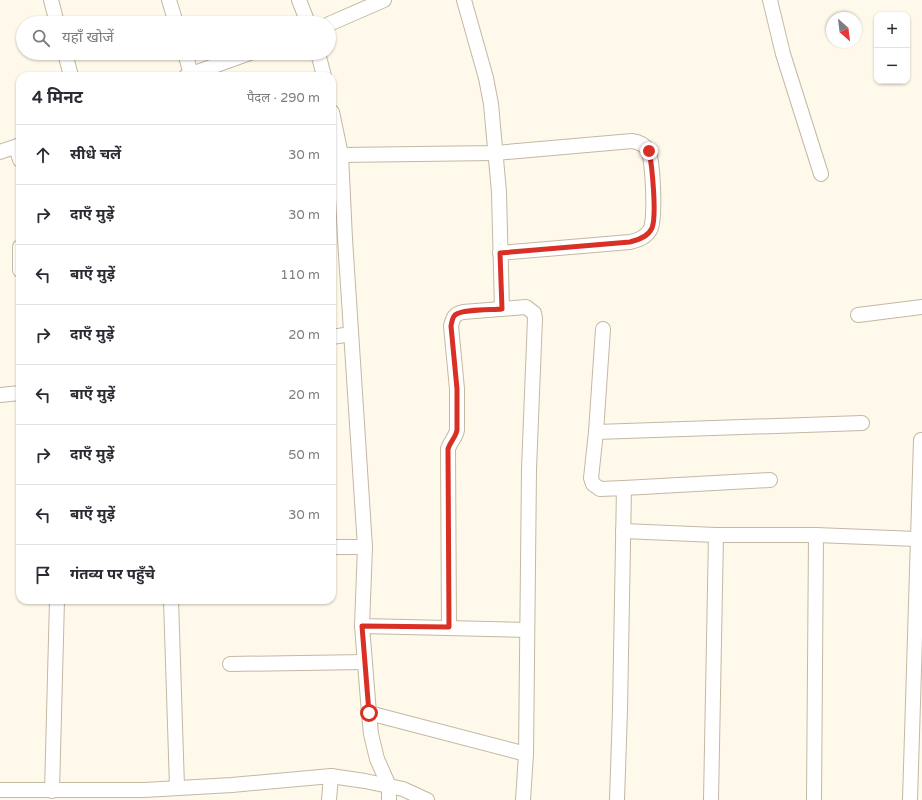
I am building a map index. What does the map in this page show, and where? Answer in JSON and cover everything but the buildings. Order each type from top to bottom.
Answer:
[{"type":"street","points":[[170,0],[174,16]]},
{"type":"street","points":[[336,21],[384,0]]},
{"type":"street","points":[[464,0],[486,78],[491,104],[499,192],[502,309]]},
{"type":"street","points":[[770,0],[783,54],[821,174]]},
{"type":"street","points":[[55,1],[56,16]]},
{"type":"street","points":[[67,60],[69,72]]},
{"type":"street","points":[[186,60],[188,72]]},
{"type":"street","points":[[196,72],[230,60]]},
{"type":"street","points":[[320,60],[323,72]]},
{"type":"street","points":[[336,131],[341,155],[338,240],[351,334],[365,547],[362,626],[371,734],[377,759],[389,793]]},
{"type":"street","points":[[341,155],[495,153],[632,140],[642,144],[649,151],[652,164],[654,219],[652,229],[643,238],[630,242],[500,253]]},
{"type":"street","points":[[0,152],[16,147]]},
{"type":"street","points":[[449,627],[448,449],[456,435],[458,416],[451,326],[453,318],[456,314],[463,312],[526,307],[534,313],[535,318],[529,469],[526,754],[523,800]]},
{"type":"street","points":[[858,315],[922,307]]},
{"type":"street","points":[[603,329],[596,432],[591,478],[593,484],[600,489],[770,480]]},
{"type":"street","points":[[336,336],[351,334]]},
{"type":"street","points":[[0,395],[16,393]]},
{"type":"street","points":[[596,432],[862,423]]},
{"type":"street","points":[[910,800],[920,557],[917,539],[921,440]]},
{"type":"street","points":[[617,800],[624,488]]},
{"type":"street","points":[[623,531],[716,535],[816,535],[917,539]]},
{"type":"street","points":[[711,800],[716,535]]},
{"type":"street","points":[[814,800],[816,535]]},
{"type":"street","points":[[336,547],[365,547]]},
{"type":"street","points":[[52,791],[57,604]]},
{"type":"street","points":[[171,604],[177,788]]},
{"type":"street","points":[[362,626],[527,630]]},
{"type":"street","points":[[230,664],[365,662]]},
{"type":"street","points":[[369,713],[526,754]]},
{"type":"street","points":[[0,790],[120,795],[177,788],[232,786],[331,776],[365,781],[389,793],[403,789],[427,800]]},
{"type":"street","points":[[329,800],[331,776]]},
{"type":"route","points":[[369,713],[362,626],[449,627],[448,449],[456,435],[458,409],[451,326],[453,318],[456,314],[463,312],[502,309],[500,253],[630,242],[643,238],[652,229],[654,219],[652,164],[649,151]]}]
